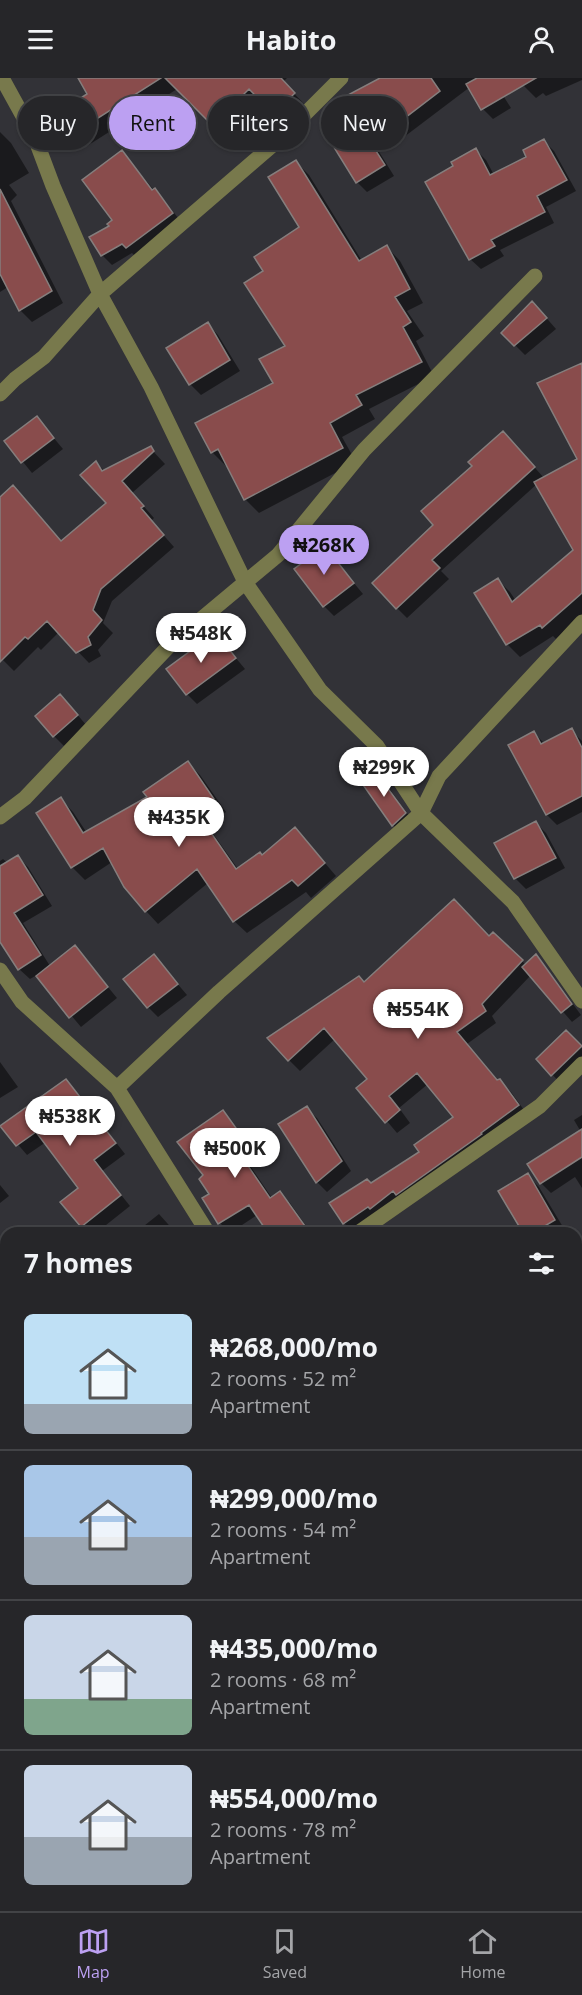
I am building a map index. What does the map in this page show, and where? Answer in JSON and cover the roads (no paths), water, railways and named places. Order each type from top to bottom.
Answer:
[{"type":"street","points":[[2,78],[35,138],[100,294],[151,387],[245,582],[320,690],[377,746],[421,813],[513,902],[582,1002]]},
{"type":"street","points":[[0,394],[44,357],[100,294],[283,136],[341,78]]},
{"type":"street","points":[[0,818],[25,798],[169,646],[278,555],[364,450],[535,276]]},
{"type":"street","points":[[117,1088],[219,992],[421,813],[440,776],[582,622]]},
{"type":"street","points":[[0,970],[22,1002],[117,1088],[204,1227]]},
{"type":"street","points":[[377,1227],[540,1106],[582,1064]]}]
